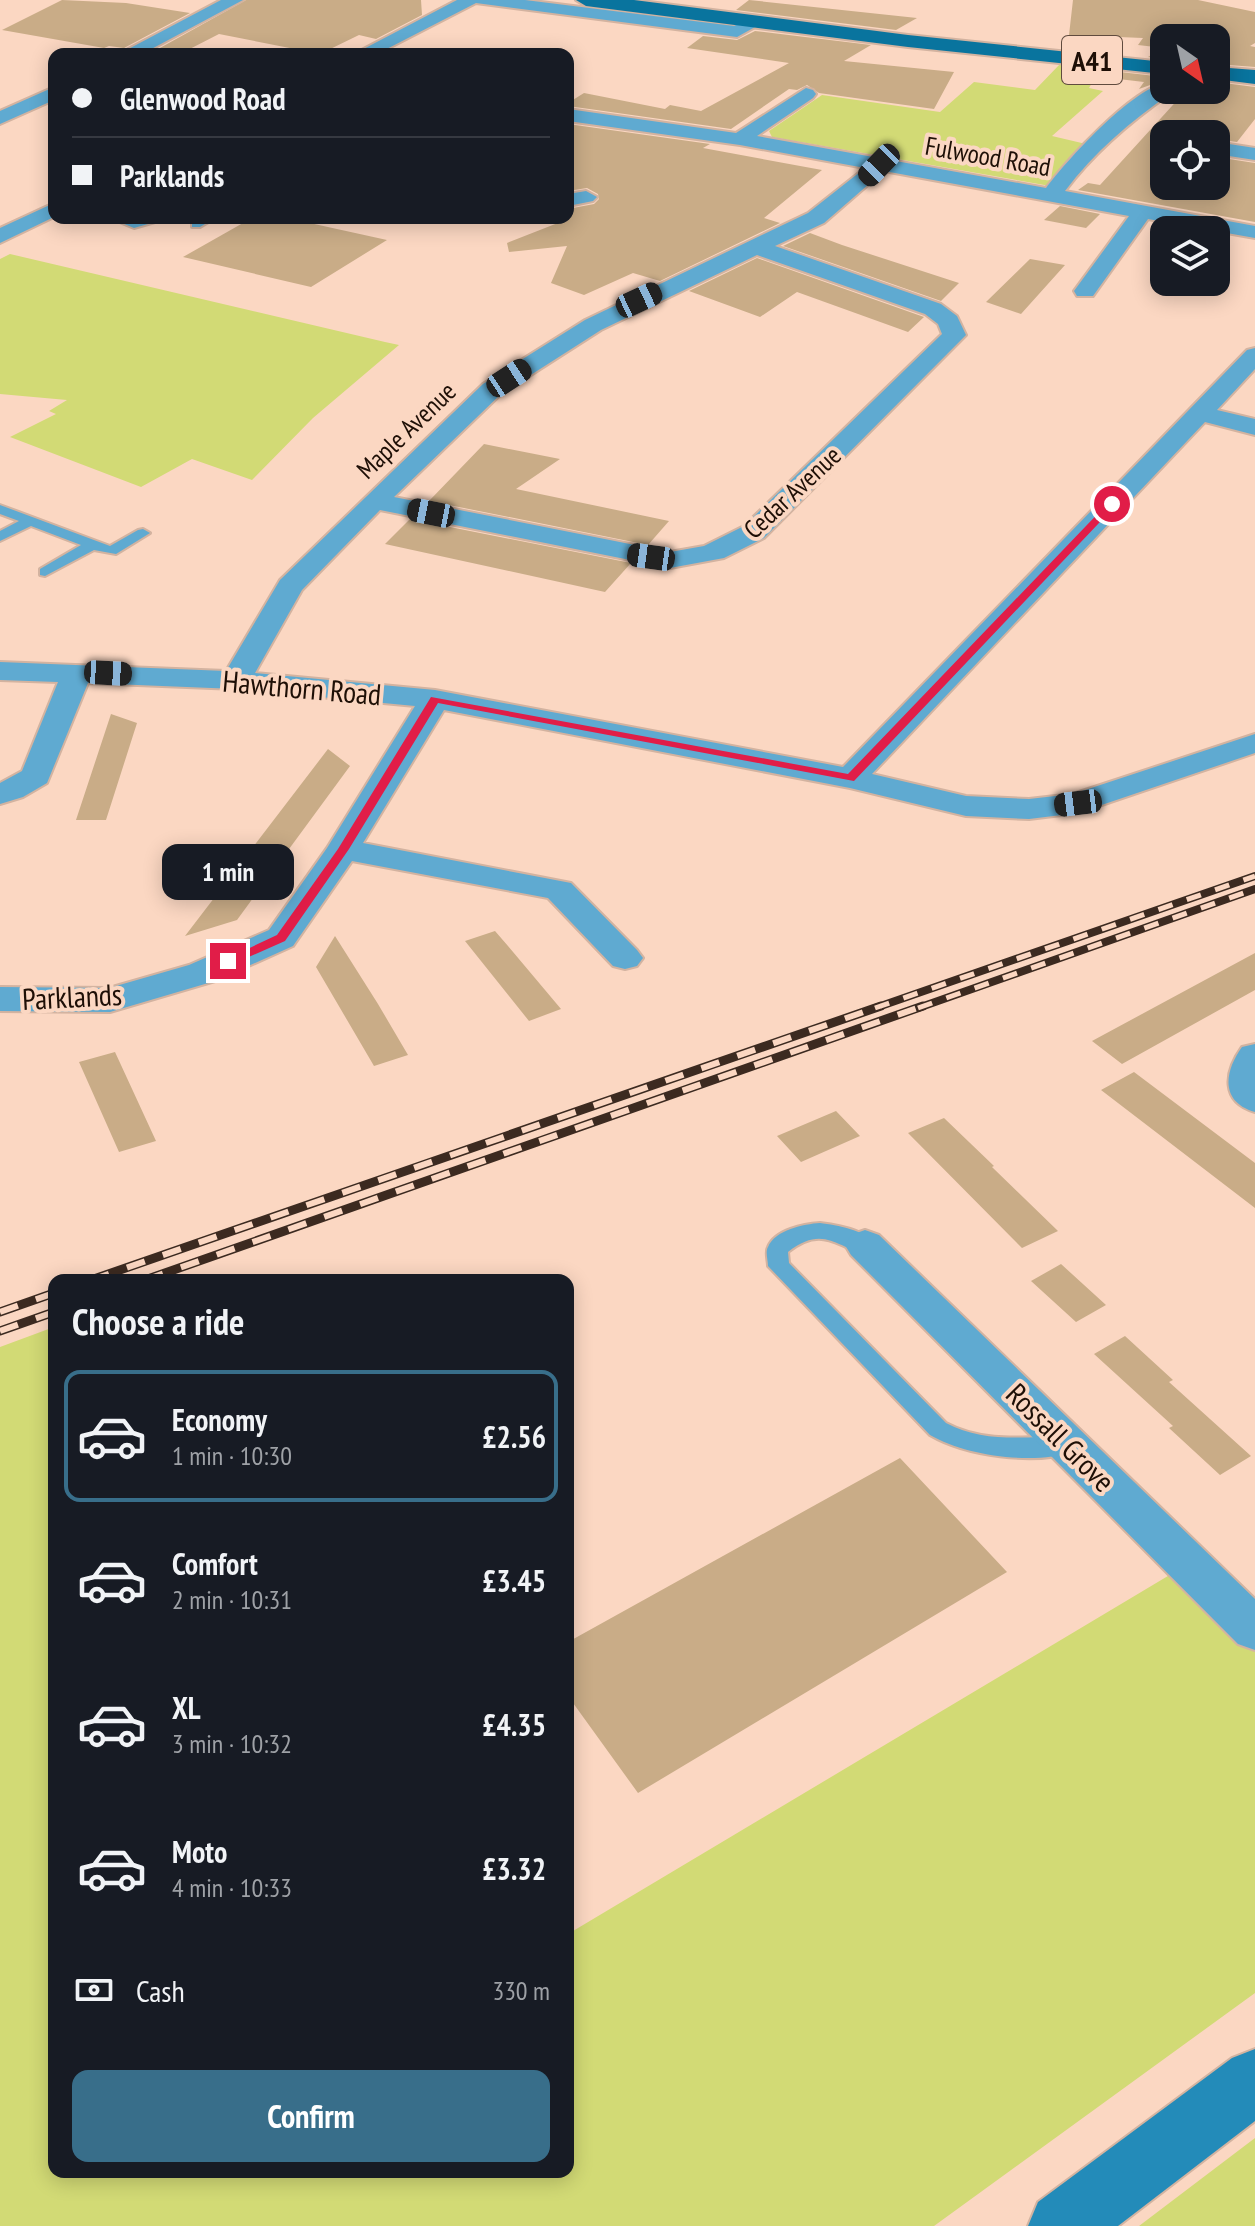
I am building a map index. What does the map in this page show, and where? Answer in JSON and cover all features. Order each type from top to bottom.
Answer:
[{"type":"main road","name":"A41","points":[[586,0],[687,6],[755,22],[1150,66]]},
{"type":"main road","points":[[1230,74],[1255,77]]},
{"type":"main road","points":[[1062,2226],[1255,2081]]},
{"type":"street","points":[[139,48],[234,0]]},
{"type":"street","points":[[375,48],[470,0]]},
{"type":"street","points":[[483,0],[737,32],[755,22]]},
{"type":"street","points":[[184,3],[214,8]]},
{"type":"street","points":[[740,139],[806,94]]},
{"type":"street","points":[[0,118],[48,96]]},
{"type":"street","points":[[1052,195],[1079,159],[1150,99]]},
{"type":"street","name":"Fulwood Road","points":[[574,116],[740,139],[1255,232]]},
{"type":"street","points":[[1230,150],[1255,154]]},
{"type":"street","name":"Maple Avenue","points":[[236,680],[290,586],[469,410],[514,375],[616,312],[816,218],[879,165]]},
{"type":"street","points":[[0,236],[48,212]]},
{"type":"street","points":[[1108,296],[1075,289],[1142,213]]},
{"type":"street","name":"Cedar Avenue","points":[[374,501],[670,560],[705,556],[732,547],[754,532],[954,335],[949,321],[933,309],[757,247]]},
{"type":"street","points":[[850,778],[1255,355]]},
{"type":"street","points":[[1200,413],[1255,427]]},
{"type":"street","name":"Hawthorn Road","points":[[0,671],[236,680],[435,699],[850,778],[966,806],[1029,809],[1078,803],[1255,743]]},
{"type":"street","points":[[0,794],[36,776],[77,672]]},
{"type":"street","name":"Parklands","points":[[0,999],[110,1000],[202,973],[281,938],[343,849],[435,699]]},
{"type":"street","points":[[343,849],[559,890],[625,958]]},
{"type":"street","points":[[1255,1056],[1246,1076],[1248,1093],[1255,1099]]},
{"type":"street","name":"Rossall Grove","points":[[865,1245],[1255,1630]]},
{"type":"lane","points":[[0,509],[111,551],[143,533]]},
{"type":"lane","points":[[0,537],[31,520]]},
{"type":"lane","points":[[45,572],[93,544]]},
{"type":"lane","points":[[865,1245],[822,1228],[803,1232],[777,1249],[779,1266],[938,1429],[952,1439],[971,1445],[1069,1445]]},
{"type":"green space","points":[[1060,64],[1100,69],[1089,88],[1103,91],[1052,136],[1086,144],[1069,159],[1050,186],[772,137],[769,131],[822,95],[940,112],[974,82],[1035,90]]},
{"type":"green space","points":[[10,254],[399,345],[313,418],[252,480],[192,459],[141,487],[10,437],[56,414],[49,411],[67,400],[0,394],[0,259]]},
{"type":"green space","points":[[48,1329],[48,2178],[574,2178],[574,1930],[1188,1564],[1255,1630],[1255,1993],[934,2226],[0,2226],[0,1347]]},
{"type":"green space","points":[[1255,2138],[1255,2226],[1139,2226]]},
{"type":"building","points":[[62,0],[126,3],[190,13],[124,48],[104,48],[2,30]]},
{"type":"building","points":[[246,0],[421,0],[422,15],[376,39],[359,35],[332,48],[290,48],[219,34],[192,48],[160,48]]},
{"type":"building","points":[[749,0],[917,18],[896,30],[736,10]]},
{"type":"building","points":[[1073,0],[1198,0],[1255,12],[1255,43],[1250,46],[1255,47],[1255,67],[1230,65],[1230,24],[1150,24],[1150,46],[1138,45],[1143,38],[1069,35]]},
{"type":"building","points":[[755,31],[871,45],[844,61],[954,72],[934,109],[819,93],[807,85],[797,90],[789,89],[731,129],[574,107],[574,99],[584,93],[665,109],[670,105],[701,111],[789,63],[687,48],[703,36],[737,40]]},
{"type":"building","points":[[1120,72],[1150,75],[1150,85],[1139,89],[1144,82],[1110,78]]},
{"type":"building","points":[[1230,84],[1255,87],[1255,119],[1237,142],[1230,141],[1230,120],[1159,120],[1174,104],[1230,104]]},
{"type":"building","points":[[574,125],[710,144],[703,148],[822,170],[764,218],[780,223],[660,281],[633,273],[584,295],[551,283],[567,246],[509,252],[507,243],[555,224],[574,224],[574,208],[594,204],[599,199],[598,194],[587,188],[574,190]]},
{"type":"building","points":[[1150,130],[1150,200],[1230,200],[1230,159],[1255,163],[1255,222],[1078,190],[1088,183],[1100,185]]},
{"type":"building","points":[[1060,206],[1100,214],[1086,228],[1044,220]]},
{"type":"building","points":[[241,224],[314,224],[387,240],[311,287],[183,257]]},
{"type":"building","points":[[810,233],[959,283],[941,301],[783,246]]},
{"type":"building","points":[[757,258],[924,317],[908,332],[797,292],[760,317],[689,291]]},
{"type":"building","points":[[1030,259],[1065,265],[1021,314],[986,302]]},
{"type":"building","points":[[484,444],[560,459],[516,489],[669,521],[648,545],[429,501]]},
{"type":"building","points":[[410,519],[631,563],[605,592],[385,544]]},
{"type":"building","points":[[111,714],[137,723],[106,820],[76,820]]},
{"type":"building","points":[[328,749],[350,766],[237,920],[185,936]]},
{"type":"building","points":[[495,931],[561,1009],[529,1021],[465,941]]},
{"type":"building","points":[[335,936],[408,1055],[374,1066],[316,967]]},
{"type":"building","points":[[1255,953],[1255,990],[1122,1064],[1092,1041]]},
{"type":"building","points":[[115,1052],[156,1141],[119,1152],[79,1062]]},
{"type":"building","points":[[1134,1072],[1255,1163],[1255,1208],[1101,1090]]},
{"type":"building","points":[[836,1111],[860,1136],[801,1162],[777,1136]]},
{"type":"building","points":[[944,1118],[1058,1231],[1022,1248],[908,1133]]},
{"type":"building","points":[[1061,1264],[1106,1305],[1076,1322],[1031,1281]]},
{"type":"building","points":[[1125,1336],[1173,1380],[1169,1382],[1251,1456],[1220,1475],[1169,1428],[1173,1426],[1094,1354]]},
{"type":"building","points":[[900,1458],[1007,1572],[638,1793],[574,1704],[574,1639]]},
{"type":"railway","points":[[875,1008],[1255,876]]},
{"type":"railway","points":[[918,1008],[1255,889]]},
{"type":"railway","points":[[108,1274],[881,1006]]},
{"type":"railway","points":[[162,1274],[923,1006]]},
{"type":"railway","points":[[0,1312],[48,1295]]},
{"type":"railway","points":[[0,1331],[48,1314]]},
{"type":"route","points":[[228,961],[281,938],[343,849],[435,699],[850,778],[1112,504]]}]
